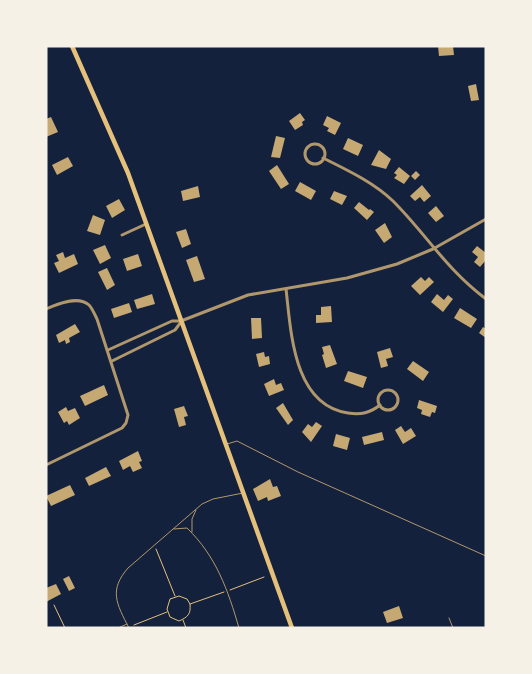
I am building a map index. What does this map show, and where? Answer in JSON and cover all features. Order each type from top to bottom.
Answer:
[{"type":"main road","points":[[72,46],[128,173],[292,628]]},
{"type":"street","points":[[314,144],[320,146],[324,151],[324,158],[317,163],[312,163],[306,156],[306,150],[314,144]]},
{"type":"street","points":[[324,158],[357,175],[386,196],[460,279],[486,299]]},
{"type":"street","points":[[108,350],[172,322],[181,321],[248,295],[346,278],[397,264],[433,248],[486,218]]},
{"type":"street","points":[[122,234],[146,224]]},
{"type":"street","points":[[286,289],[297,363],[312,391],[326,405],[339,412],[360,415],[374,410],[380,405]]},
{"type":"street","points":[[46,310],[57,304],[79,300],[88,305],[97,319],[128,415],[126,423],[122,428],[46,465]]},
{"type":"street","points":[[112,361],[175,330],[181,321]]},
{"type":"street","points":[[390,390],[397,396],[398,402],[391,409],[385,409],[380,405],[378,399],[384,391],[390,390]]},
{"type":"lane","points":[[226,444],[237,441],[298,472],[486,556]]},
{"type":"lane","points":[[129,627],[115,595],[118,580],[197,509],[213,499],[243,493]]},
{"type":"lane","points":[[192,533],[192,519],[197,509]]},
{"type":"lane","points":[[173,529],[187,528],[216,563],[229,590],[239,628]]},
{"type":"lane","points":[[449,618],[453,628]]},
{"type":"lane","points":[[118,628],[127,624]]},
{"type":"path","points":[[155,545],[175,597]]},
{"type":"path","points":[[190,604],[264,577]]},
{"type":"path","points":[[179,596],[187,599],[190,604],[190,611],[187,617],[179,620],[170,617],[168,612],[170,599],[175,597],[179,596]]},
{"type":"path","points":[[54,605],[66,628]]},
{"type":"path","points":[[129,627],[168,612]]},
{"type":"path","points":[[182,619],[186,628]]},
{"type":"building","points":[[438,46],[453,46],[454,55],[439,56]]},
{"type":"building","points":[[476,84],[479,100],[471,101],[468,86]]},
{"type":"building","points":[[300,113],[305,120],[302,122],[303,125],[295,130],[289,121]]},
{"type":"building","points":[[327,116],[341,123],[335,135],[327,131],[329,128],[323,125]]},
{"type":"building","points":[[51,117],[58,132],[46,137],[46,119]]},
{"type":"building","points":[[276,136],[285,138],[280,158],[271,157]]},
{"type":"building","points":[[348,138],[363,145],[358,156],[343,149]]},
{"type":"building","points":[[379,150],[391,159],[386,169],[371,165]]},
{"type":"building","points":[[68,157],[73,166],[57,175],[52,165]]},
{"type":"building","points":[[277,165],[289,184],[281,189],[269,171]]},
{"type":"building","points":[[399,167],[410,176],[404,184],[394,178],[397,175],[394,173]]},
{"type":"building","points":[[416,171],[420,175],[415,180],[411,176]]},
{"type":"building","points":[[300,182],[316,191],[311,200],[295,191]]},
{"type":"building","points":[[422,185],[431,196],[424,202],[420,197],[415,201],[410,196]]},
{"type":"building","points":[[198,186],[200,197],[183,201],[181,191]]},
{"type":"building","points":[[334,191],[347,196],[342,205],[330,199]]},
{"type":"building","points":[[119,199],[125,210],[112,218],[106,206]]},
{"type":"building","points":[[359,202],[374,212],[367,220],[354,208]]},
{"type":"building","points":[[436,206],[444,216],[436,222],[428,213]]},
{"type":"building","points":[[93,215],[105,220],[100,235],[87,231]]},
{"type":"building","points":[[385,223],[392,237],[384,243],[375,230]]},
{"type":"building","points":[[186,229],[191,244],[182,248],[176,232]]},
{"type":"building","points":[[105,245],[111,258],[100,264],[93,250]]},
{"type":"building","points":[[477,246],[486,253],[486,260],[480,267],[474,262],[478,257],[472,252]]},
{"type":"building","points":[[63,252],[65,258],[74,254],[78,264],[59,273],[54,263],[59,261],[56,255]]},
{"type":"building","points":[[138,254],[142,266],[127,271],[123,259]]},
{"type":"building","points":[[197,256],[205,279],[194,282],[186,260]]},
{"type":"building","points":[[107,268],[115,285],[107,290],[98,272]]},
{"type":"building","points":[[421,277],[425,281],[429,277],[434,282],[420,295],[411,286]]},
{"type":"building","points":[[152,294],[155,304],[137,309],[134,300]]},
{"type":"building","points":[[437,294],[444,300],[448,295],[453,299],[443,312],[431,302]]},
{"type":"building","points":[[129,303],[132,312],[114,318],[111,309]]},
{"type":"building","points":[[331,306],[332,322],[316,323],[316,315],[321,315],[321,307]]},
{"type":"building","points":[[460,308],[477,319],[471,328],[454,318]]},
{"type":"building","points":[[251,318],[261,318],[262,338],[252,339]]},
{"type":"building","points":[[75,324],[80,332],[69,338],[70,342],[66,344],[65,340],[59,343],[56,335]]},
{"type":"building","points":[[483,327],[486,329],[486,338],[479,333]]},
{"type":"building","points":[[330,345],[337,364],[326,368],[322,347]]},
{"type":"building","points":[[390,348],[393,357],[386,359],[388,366],[381,368],[377,352]]},
{"type":"building","points":[[264,352],[265,357],[269,356],[270,364],[259,367],[256,354]]},
{"type":"building","points":[[413,361],[429,372],[423,381],[407,369]]},
{"type":"building","points":[[348,371],[367,377],[363,388],[344,381]]},
{"type":"building","points":[[274,379],[276,385],[281,383],[284,390],[269,396],[264,384]]},
{"type":"building","points":[[104,385],[108,395],[85,406],[80,396]]},
{"type":"building","points":[[419,400],[437,406],[435,413],[432,412],[430,417],[421,414],[422,410],[417,408]]},
{"type":"building","points":[[283,403],[293,420],[288,425],[276,408]]},
{"type":"building","points":[[184,406],[188,416],[184,417],[186,425],[179,427],[174,409]]},
{"type":"building","points":[[66,407],[68,411],[75,408],[80,418],[69,425],[67,421],[64,423],[58,412]]},
{"type":"building","points":[[316,422],[322,426],[311,442],[302,432],[308,424],[312,427]]},
{"type":"building","points":[[401,426],[405,432],[411,428],[416,436],[403,444],[395,430]]},
{"type":"building","points":[[382,432],[384,440],[364,445],[362,437]]},
{"type":"building","points":[[336,434],[350,438],[347,450],[333,446]]},
{"type":"building","points":[[138,451],[142,461],[139,462],[142,468],[133,472],[130,466],[123,470],[119,461]]},
{"type":"building","points":[[106,467],[111,476],[89,486],[85,478]]},
{"type":"building","points":[[270,479],[273,487],[277,486],[281,496],[268,501],[267,497],[258,501],[253,489]]},
{"type":"building","points":[[70,485],[75,495],[51,506],[46,496]]},
{"type":"building","points":[[69,576],[75,588],[69,591],[63,579]]},
{"type":"building","points":[[56,584],[61,594],[46,602],[46,588]]},
{"type":"building","points":[[399,606],[403,618],[387,623],[383,612]]}]
